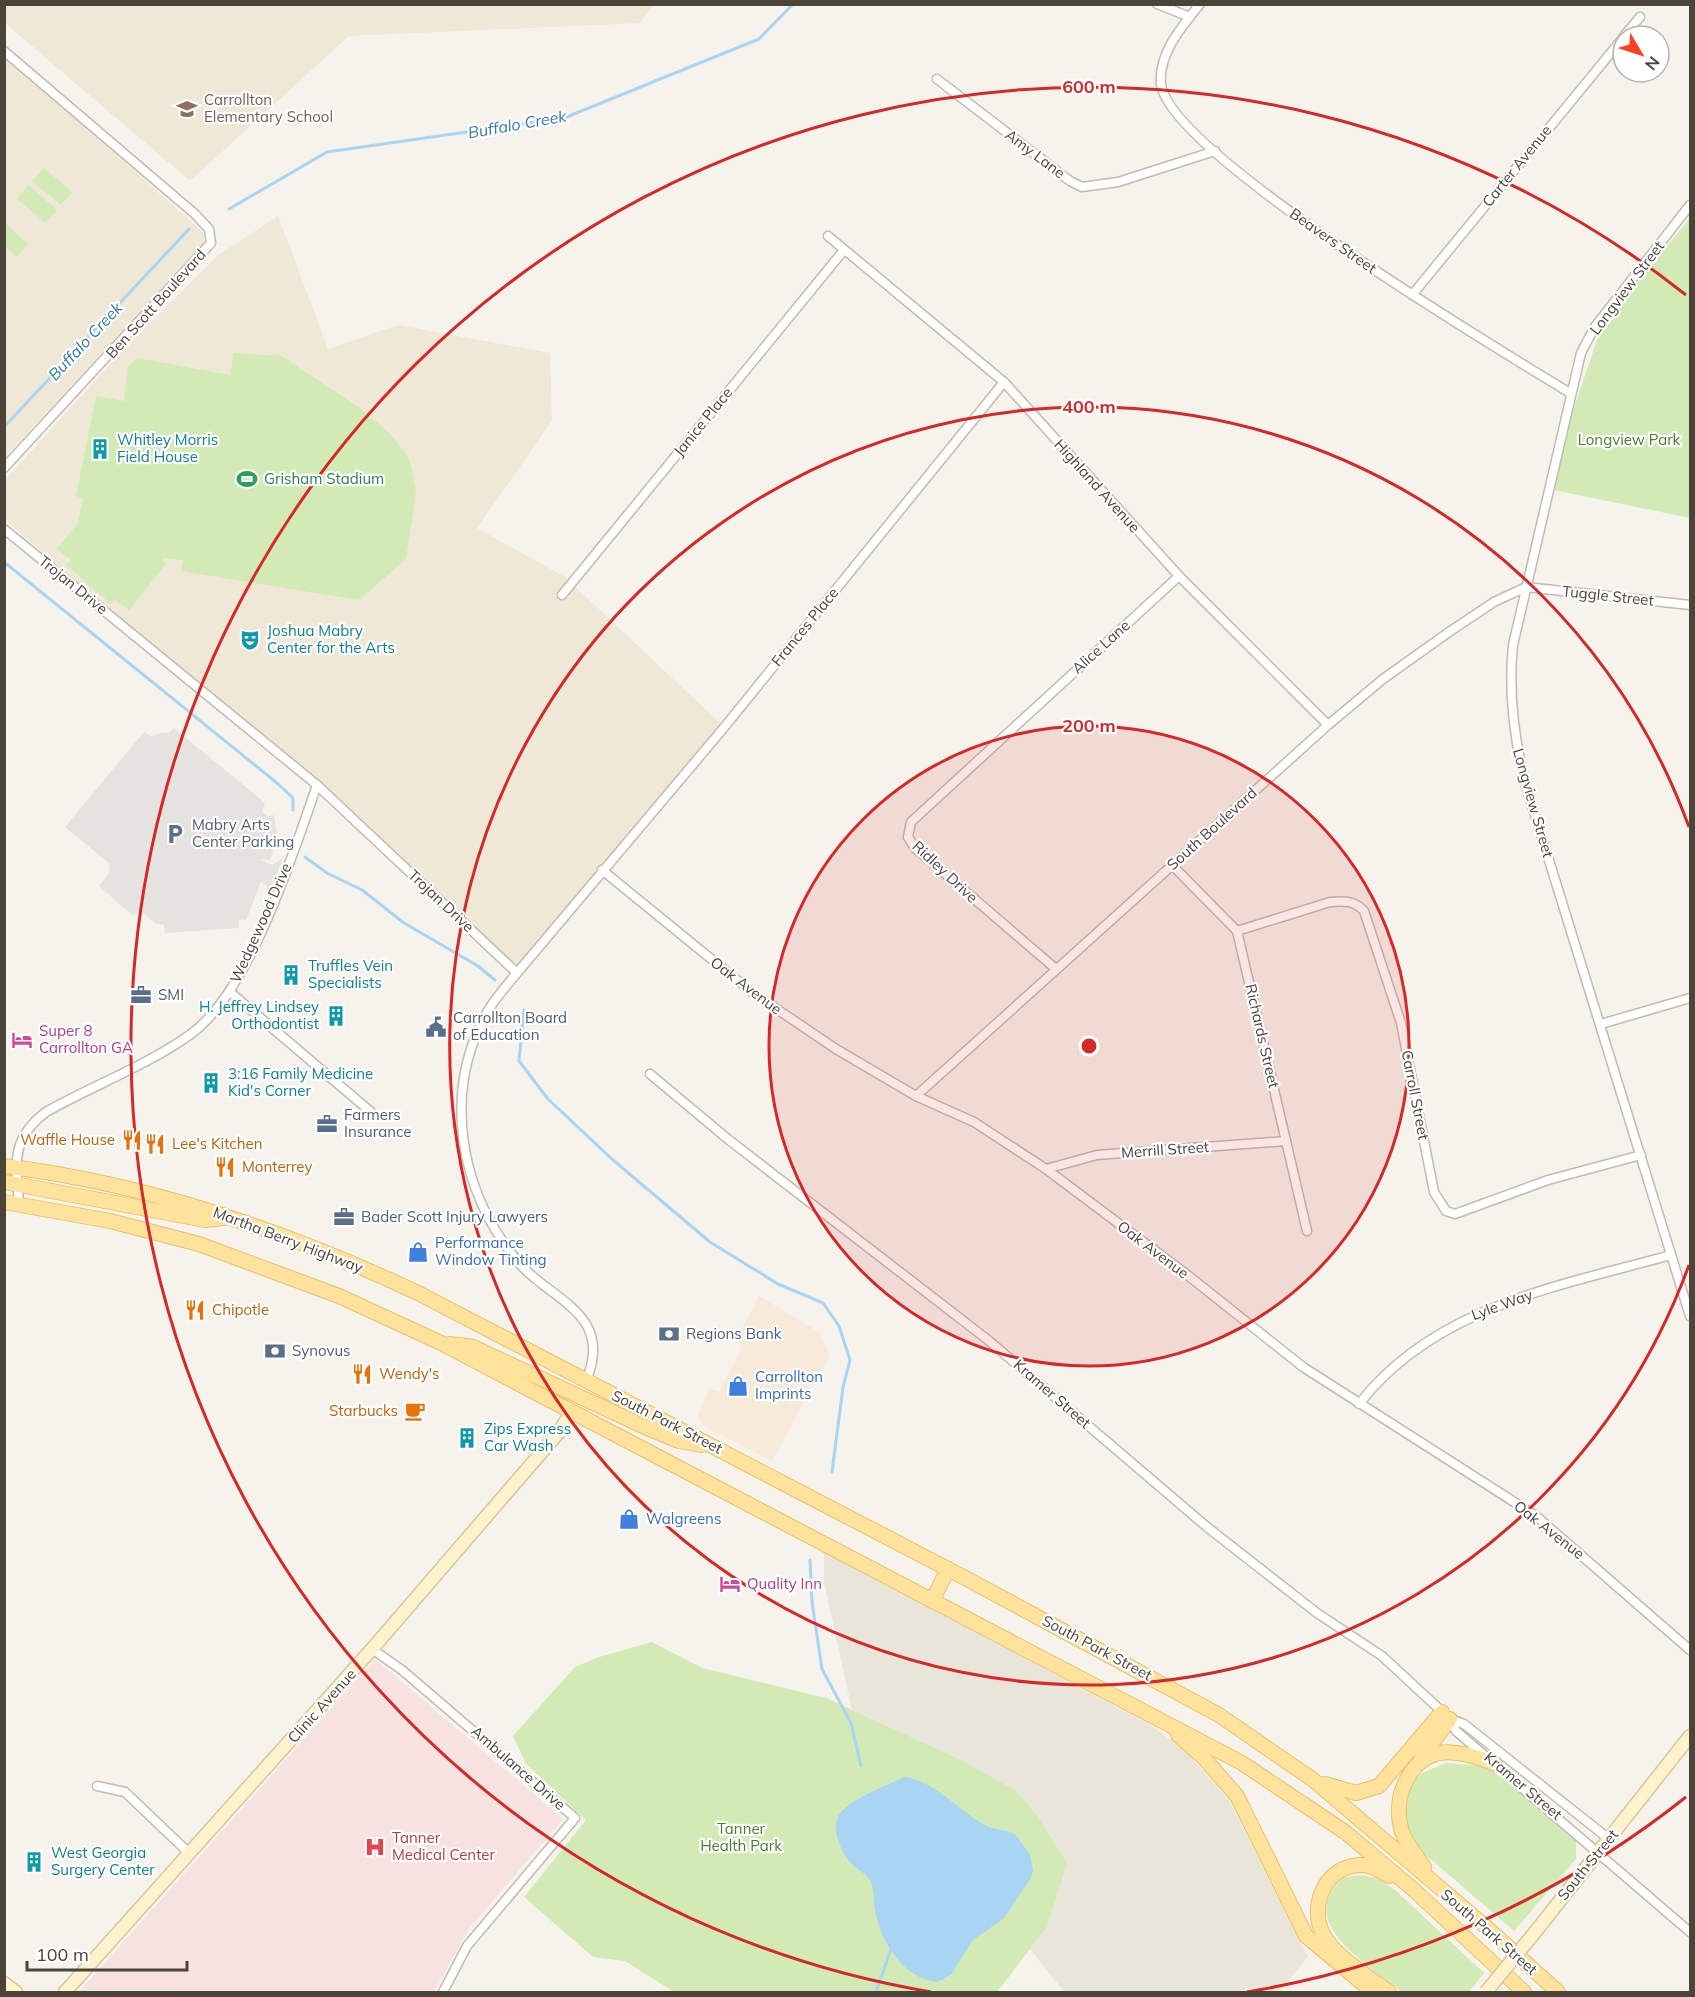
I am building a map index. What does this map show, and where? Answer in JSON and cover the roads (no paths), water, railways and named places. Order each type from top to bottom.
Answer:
[{"type":"main road","name":"Martha Berry Highway","points":[[11,1167],[133,1190],[229,1217],[314,1246],[360,1266],[586,1381]]},
{"type":"main road","points":[[11,1183],[205,1220],[229,1217]]},
{"type":"main road","points":[[4,1202],[110,1221],[199,1244],[298,1279],[441,1343],[571,1412],[586,1381]]},
{"type":"main road","points":[[441,1343],[472,1347],[679,1441],[715,1447]]},
{"type":"main road","name":"South Park Street","points":[[586,1381],[948,1569],[1219,1715],[1312,1779],[1558,1992]]},
{"type":"main road","name":"South Park Street","points":[[571,1412],[1242,1763],[1292,1794],[1346,1832],[1414,1890],[1524,1992]]},
{"type":"main road","points":[[932,1601],[948,1569]]},
{"type":"main road","points":[[1435,1884],[1405,1839],[1399,1816],[1404,1786],[1446,1715]]},
{"type":"main road","points":[[1312,1779],[1348,1792],[1365,1792],[1378,1786],[1446,1715]]},
{"type":"main road","points":[[1159,1718],[1203,1757],[1237,1796],[1306,1936],[1372,1992]]},
{"type":"main road","points":[[1421,1758],[1441,1752],[1456,1752],[1495,1764]]},
{"type":"main road","points":[[1389,1992],[1329,1943],[1318,1921],[1320,1894],[1335,1874],[1343,1869],[1363,1865],[1375,1868],[1414,1890]]},
{"type":"street","points":[[1157,4],[1190,17]]},
{"type":"street","name":"Beavers Street","points":[[1200,4],[1172,42],[1163,65],[1161,83],[1167,103],[1215,152],[1296,216],[1412,295],[1570,393]]},
{"type":"street","name":"Carter Avenue","points":[[1634,24],[1640,17]]},
{"type":"street","name":"Ben Scott Boulevard","points":[[4,51],[195,214],[209,229],[211,243],[4,468]]},
{"type":"street","name":"Carter Avenue","points":[[1412,295],[1611,53]]},
{"type":"street","name":"Amy Lane","points":[[937,79],[1070,181],[1082,187],[1118,182],[1215,152]]},
{"type":"street","name":"Longview Street","points":[[1690,205],[1594,328],[1581,353],[1513,645],[1510,674],[1517,749],[1690,1316]]},
{"type":"street","name":"Highland Avenue","points":[[828,236],[1004,382],[1179,576],[1328,725]]},
{"type":"street","name":"Janice Place","points":[[562,595],[844,250]]},
{"type":"street","name":"Frances Place","points":[[517,973],[722,730],[1004,382]]},
{"type":"street","name":"Trojan Drive","points":[[4,529],[318,785],[517,973]]},
{"type":"street","name":"Alice Lane","points":[[1023,718],[1179,576]]},
{"type":"street","name":"Tuggle Street","points":[[1526,587],[1690,605]]},
{"type":"street","name":"South Boulevard","points":[[916,1096],[1328,725],[1383,679],[1494,602],[1526,587]]},
{"type":"street","name":"Ridley Drive","points":[[1023,718],[911,822],[908,837],[915,848],[940,872],[1056,969]]},
{"type":"street","name":"Wedgewood Drive","points":[[19,1204],[11,1183],[11,1167],[22,1136],[38,1118],[174,1045],[211,1016],[230,992],[282,880],[318,785]]},
{"type":"street","points":[[1172,865],[1237,931]]},
{"type":"street","name":"Oak Avenue","points":[[602,870],[753,993],[836,1049],[916,1096],[974,1122],[1046,1169],[1190,1277],[1303,1367],[1359,1404],[1394,1423],[1536,1516],[1690,1650]]},
{"type":"street","name":"Carroll Street","points":[[1237,931],[1330,902],[1357,904],[1364,911],[1401,1023],[1434,1192],[1446,1211],[1455,1214],[1548,1180],[1641,1155]]},
{"type":"street","name":"Richards Street","points":[[1237,931],[1307,1231]]},
{"type":"street","points":[[517,973],[490,1008],[476,1036],[467,1064],[460,1116],[465,1157],[479,1198],[517,1261],[533,1279],[576,1311],[586,1324],[593,1338],[593,1354],[586,1381]]},
{"type":"street","points":[[230,992],[371,1112]]},
{"type":"street","points":[[1601,1024],[1690,998]]},
{"type":"street","name":"Kramer Street","points":[[650,1074],[729,1140],[988,1340],[1207,1527],[1317,1613],[1382,1656],[1446,1715],[1456,1731],[1599,1851],[1690,1932]]},
{"type":"street","name":"Merrill Street","points":[[1046,1169],[1097,1155],[1286,1141]]},
{"type":"street","name":"Lyle Way","points":[[1359,1404],[1374,1385],[1398,1363],[1423,1344],[1464,1320],[1518,1297],[1671,1255]]},
{"type":"street","name":"Clinic Avenue","points":[[65,1992],[372,1649],[559,1432],[571,1412]]},
{"type":"street","name":"Ambulance Drive","points":[[372,1649],[416,1682],[575,1818],[467,1946],[443,1992]]},
{"type":"street","name":"Kramer Street","points":[[1446,1715],[1464,1724],[1609,1839]]},
{"type":"street","name":"South Street","points":[[1486,1992],[1690,1736]]},
{"type":"street","points":[[96,1786],[125,1792],[190,1854]]},
{"type":"street","points":[[4,1983],[16,1992]]},
{"type":"water","points":[[904,1777],[926,1784],[985,1825],[1016,1835],[1030,1855],[1033,1870],[1031,1878],[1004,1918],[972,1941],[951,1975],[937,1982],[925,1979],[905,1967],[890,1948],[879,1926],[870,1880],[846,1857],[837,1837],[836,1823],[842,1811],[858,1799]]},
{"type":"waterway","name":"Buffalo Creek","points":[[229,209],[327,152],[564,118],[759,39],[793,4]]},
{"type":"waterway","name":"Buffalo Creek","points":[[4,427],[189,229]]},
{"type":"waterway","points":[[4,562],[277,783],[293,798],[293,810]]},
{"type":"waterway","points":[[305,857],[327,873],[362,890],[404,923],[478,966],[495,980]]},
{"type":"waterway","points":[[524,1010],[519,1061],[548,1099],[613,1160],[710,1242],[778,1284],[823,1303],[839,1326],[850,1360],[843,1387],[832,1472]]},
{"type":"waterway","points":[[810,1560],[812,1602],[822,1669],[851,1723],[861,1766]]},
{"type":"waterway","points":[[876,1992],[892,1946]]},
{"type":"place","name":"Carrollton Elementary School","points":[[187,109]]},
{"type":"place","name":"Whitley Morris Field House","points":[[100,449]]},
{"type":"place","name":"Grisham Stadium","points":[[247,479]]},
{"type":"place","name":"Joshua Mabry Center for the Arts","points":[[250,640]]},
{"type":"place","name":"Mabry Arts Center Parking","points":[[175,834]]},
{"type":"place","name":"Truffles Vein Specialists","points":[[291,975]]},
{"type":"place","name":"SMI","points":[[141,995]]},
{"type":"place","name":"H. Jeffrey Lindsey Orthodontist","points":[[336,1016]]},
{"type":"place","name":"Carrollton Board of Education","points":[[436,1027]]},
{"type":"place","name":"Super 8 Carrollton GA","points":[[22,1040]]},
{"type":"place","name":"3:16 Family Medicine Kid's Corner","points":[[211,1083]]},
{"type":"place","name":"Farmers Insurance","points":[[327,1124]]},
{"type":"place","name":"Waffle House","points":[[132,1140]]},
{"type":"place","name":"Lee's Kitchen","points":[[155,1144]]},
{"type":"place","name":"Monterrey","points":[[225,1167]]},
{"type":"place","name":"Bader Scott Injury Lawyers","points":[[344,1217]]},
{"type":"place","name":"Performance Window Tinting","points":[[418,1252]]},
{"type":"place","name":"Chipotle","points":[[195,1310]]},
{"type":"place","name":"Regions Bank","points":[[669,1334]]},
{"type":"place","name":"Synovus","points":[[275,1351]]},
{"type":"place","name":"Wendy's","points":[[362,1374]]},
{"type":"place","name":"Carrollton Imprints","points":[[738,1386]]},
{"type":"place","name":"Starbucks","points":[[415,1411]]},
{"type":"place","name":"Zips Express Car Wash","points":[[467,1438]]},
{"type":"place","name":"Walgreens","points":[[629,1519]]},
{"type":"place","name":"Quality Inn","points":[[730,1584]]},
{"type":"place","name":"Tanner Medical Center","points":[[375,1847]]},
{"type":"place","name":"West Georgia Surgery Center","points":[[34,1862]]},
{"type":"park label","name":"Longview Park","points":[[1629,440]]},
{"type":"park label","name":"Tanner Health Park","points":[[741,1838]]}]
